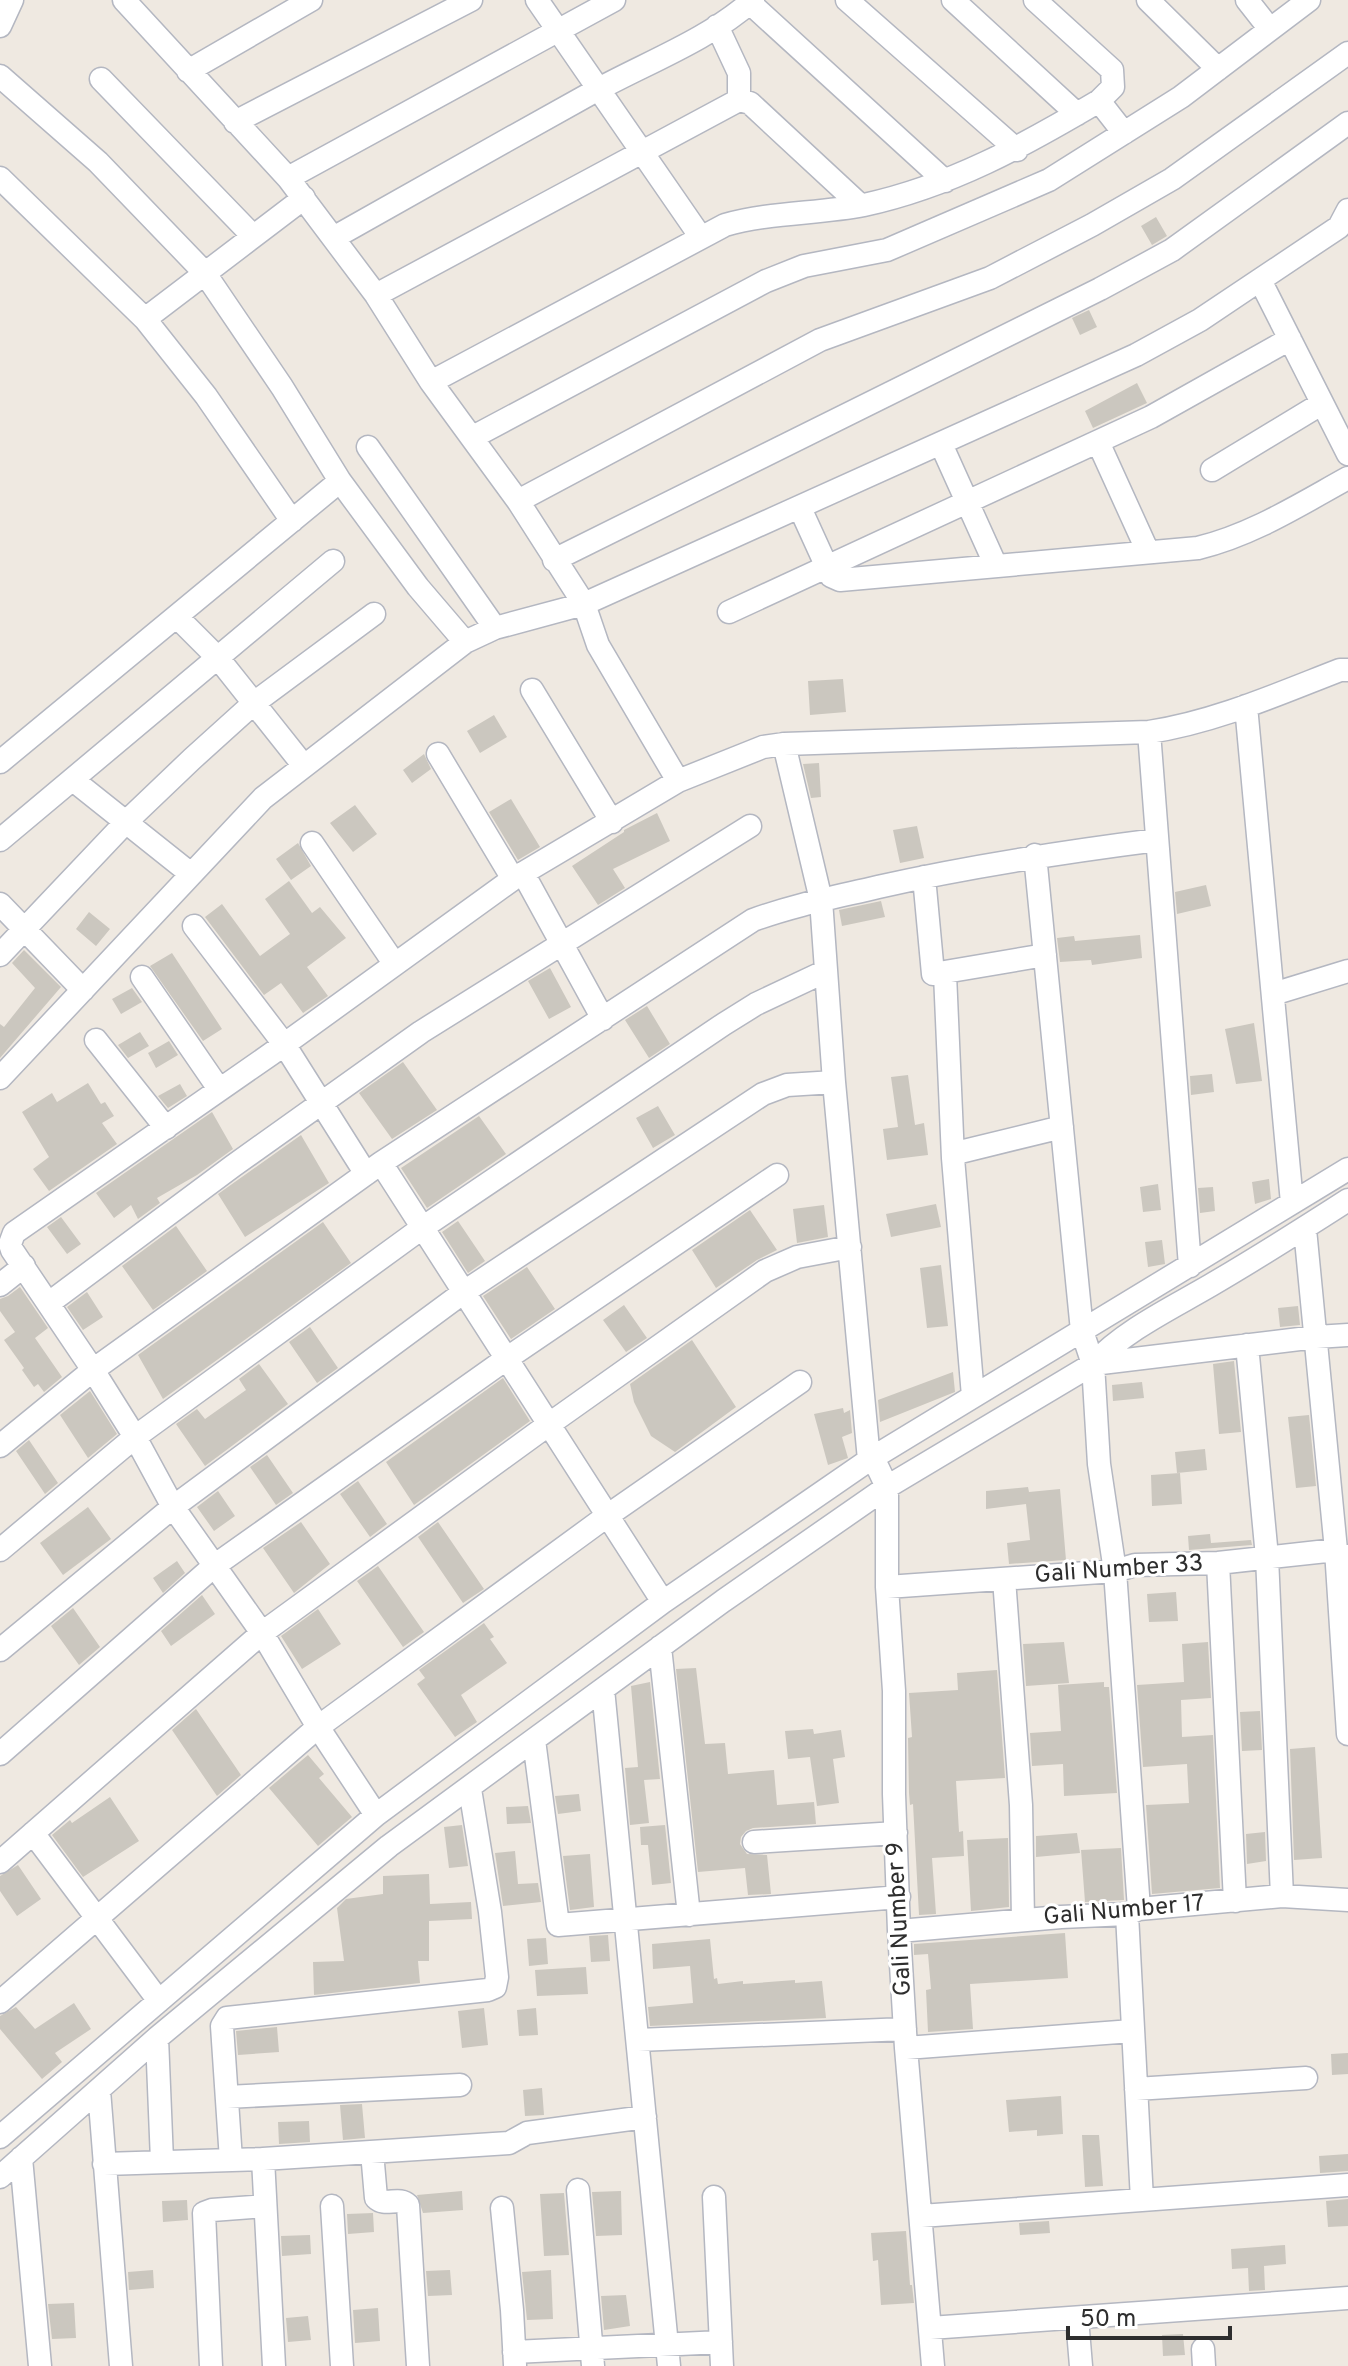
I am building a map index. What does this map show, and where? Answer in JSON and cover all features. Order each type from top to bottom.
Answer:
[{"type":"street","points":[[0,26],[12,0]]},
{"type":"street","points":[[124,0],[288,178],[335,237],[431,382],[518,501],[586,609],[598,645],[678,781]]},
{"type":"street","points":[[188,71],[311,0]]},
{"type":"street","points":[[235,122],[471,0]]},
{"type":"street","points":[[537,0],[700,236]]},
{"type":"street","points":[[288,178],[614,0]]},
{"type":"street","points":[[847,0],[1017,150]]},
{"type":"street","points":[[953,0],[1077,114]]},
{"type":"street","points":[[431,382],[700,236],[750,218],[860,205],[901,196],[1017,150],[1099,101],[1113,87],[1112,70],[1035,0]]},
{"type":"street","points":[[1148,0],[1218,69]]},
{"type":"street","points":[[1247,0],[1269,28]]},
{"type":"street","points":[[473,437],[766,281],[804,266],[887,250],[965,219],[1049,180],[1181,97],[1309,0]]},
{"type":"street","points":[[335,237],[717,26],[752,2],[945,181]]},
{"type":"street","points":[[717,26],[739,73],[739,100]]},
{"type":"street","points":[[518,501],[820,340],[990,278],[1092,225],[1172,179],[1348,53]]},
{"type":"street","points":[[0,76],[98,162],[204,272],[282,387],[340,481],[418,587],[465,642]]},
{"type":"street","points":[[101,79],[253,236]]},
{"type":"street","points":[[376,295],[739,100],[750,103],[860,205]]},
{"type":"street","points":[[1099,101],[1124,133]]},
{"type":"street","points":[[554,560],[1172,250],[1348,123]]},
{"type":"street","points":[[0,178],[145,319],[206,396],[292,521]]},
{"type":"street","points":[[145,319],[304,198]]},
{"type":"street","points":[[0,1078],[263,798],[465,642],[495,628],[586,609],[1136,355],[1200,320],[1339,227],[1348,210]]},
{"type":"street","points":[[1260,280],[1348,454]]},
{"type":"street","points":[[729,612],[1098,442],[1206,388],[1290,339]]},
{"type":"street","points":[[1212,470],[1321,404]]},
{"type":"street","points":[[1098,442],[1148,552]]},
{"type":"street","points":[[941,444],[996,566]]},
{"type":"street","points":[[368,447],[495,628]]},
{"type":"street","points":[[800,508],[831,576],[840,580],[1198,548],[1229,541],[1348,478]]},
{"type":"street","points":[[0,762],[340,481]]},
{"type":"street","points":[[0,840],[333,561]]},
{"type":"street","points":[[0,955],[126,822],[254,703],[374,614]]},
{"type":"street","points":[[177,617],[218,658],[304,766]]},
{"type":"street","points":[[376,1815],[318,1727],[262,1633],[173,1507],[135,1437],[10,1244],[14,1233],[518,876],[678,781],[763,747],[784,744],[1149,732],[1246,706],[1340,670],[1348,670]]},
{"type":"street","points":[[532,690],[612,822]]},
{"type":"street","points":[[1246,706],[1292,1203]]},
{"type":"street","points":[[1149,732],[1190,1280]]},
{"type":"street","name":"Gali Number 9","points":[[784,744],[821,900],[850,1247],[879,1472],[894,1691],[899,1931],[933,2366]]},
{"type":"street","points":[[438,754],[518,876],[603,1019]]},
{"type":"street","points":[[73,780],[191,874]]},
{"type":"street","points":[[49,1303],[421,1032],[750,826]]},
{"type":"street","points":[[0,1446],[93,1370],[374,1168],[753,920],[786,908],[1035,855],[1157,840]]},
{"type":"street","points":[[312,843],[394,963]]},
{"type":"street","points":[[1035,855],[1082,1331],[1093,1364],[1099,1464],[1115,1571],[1133,1912],[1132,2031],[1142,2200]]},
{"type":"street","points":[[924,877],[933,974],[1045,955]]},
{"type":"street","points":[[0,904],[83,990]]},
{"type":"street","points":[[194,926],[284,1044],[322,1102],[422,1228],[663,1602]]},
{"type":"street","points":[[0,1550],[135,1437],[422,1228],[724,1024],[756,1004],[826,971]]},
{"type":"street","points":[[1273,994],[1348,971]]},
{"type":"street","points":[[945,974],[953,1158],[973,1396]]},
{"type":"street","points":[[142,977],[219,1089]]},
{"type":"street","points":[[96,1040],[166,1128]]},
{"type":"street","points":[[0,1650],[173,1507],[464,1292],[763,1094],[787,1085],[834,1082]]},
{"type":"street","points":[[953,1158],[960,1152],[1062,1127]]},
{"type":"street","points":[[1233,1257],[1292,1203],[1348,1169]]},
{"type":"street","points":[[0,1754],[214,1566],[506,1359],[777,1175]]},
{"type":"street","points":[[0,2177],[157,2038],[389,1846],[660,1647],[973,1396],[1082,1331],[1233,1257],[1305,1229],[1348,1200]]},
{"type":"street","points":[[1305,1229],[1342,1553],[1348,1734]]},
{"type":"street","points":[[0,1862],[262,1633],[548,1425],[765,1271],[797,1257],[850,1247]]},
{"type":"street","points":[[0,1285],[24,1266]]},
{"type":"street","points":[[1093,1364],[1109,1346],[1190,1280]]},
{"type":"street","points":[[0,2137],[376,1815],[663,1602],[879,1472],[1093,1364],[1348,1335]]},
{"type":"street","points":[[1247,1345],[1267,1557],[1282,1896]]},
{"type":"street","points":[[0,2002],[318,1727],[607,1516],[800,1382]]},
{"type":"street","name":"Gali Number 33","points":[[887,1587],[1115,1571],[1135,1565],[1218,1563],[1342,1553]]},
{"type":"street","points":[[1218,1563],[1235,1901]]},
{"type":"street","points":[[1004,1579],[1021,1805],[1023,1920]]},
{"type":"street","points":[[660,1647],[689,1915]]},
{"type":"street","points":[[603,1689],[668,2355]]},
{"type":"street","points":[[534,1740],[558,1925],[899,1897]]},
{"type":"street","points":[[231,2160],[222,2026],[227,2018],[495,1987],[497,1977],[490,1912],[470,1789]]},
{"type":"street","points":[[33,1833],[159,2001]]},
{"type":"street","points":[[754,1842],[896,1833]]},
{"type":"street","name":"Gali Number 17","points":[[899,1931],[1282,1896],[1348,1900]]},
{"type":"street","points":[[638,2040],[906,2039],[1132,2031]]},
{"type":"street","points":[[157,2038],[162,2161]]},
{"type":"street","points":[[1136,2089],[1306,2078]]},
{"type":"street","points":[[227,2097],[460,2085]]},
{"type":"street","points":[[99,2090],[121,2366]]},
{"type":"street","points":[[104,2164],[263,2159],[509,2143],[527,2133],[645,2117]]},
{"type":"street","points":[[372,2152],[376,2198],[382,2202],[406,2202],[408,2205],[418,2366]]},
{"type":"street","points":[[21,2158],[40,2366]]},
{"type":"street","points":[[263,2159],[274,2366]]},
{"type":"street","points":[[921,2216],[1348,2185]]},
{"type":"street","points":[[578,2190],[593,2357]]},
{"type":"street","points":[[714,2197],[722,2366]]},
{"type":"street","points":[[211,2366],[204,2213],[265,2206]]},
{"type":"street","points":[[332,2206],[342,2366]]},
{"type":"street","points":[[502,2208],[514,2359],[668,2355],[721,2342]]},
{"type":"street","points":[[930,2328],[1348,2298]]},
{"type":"street","points":[[1077,2318],[1081,2366]]},
{"type":"building","points":[[1156,217],[1167,236],[1152,245],[1141,226]]},
{"type":"building","points":[[1089,310],[1097,327],[1080,335],[1072,318]]},
{"type":"building","points":[[1137,383],[1147,403],[1093,428],[1085,411]]},
{"type":"building","points":[[843,679],[846,712],[810,715],[808,681]]},
{"type":"building","points":[[494,715],[507,737],[480,753],[467,731]]},
{"type":"building","points":[[424,754],[431,769],[412,783],[403,770]]},
{"type":"building","points":[[819,763],[821,797],[811,798],[803,764]]},
{"type":"building","points":[[511,799],[540,847],[518,860],[489,812]]},
{"type":"building","points":[[355,805],[377,834],[353,852],[330,823]]},
{"type":"building","points":[[657,813],[670,841],[613,869],[625,888],[598,905],[572,866],[624,830]]},
{"type":"building","points":[[917,826],[924,858],[900,863],[893,830]]},
{"type":"building","points":[[298,843],[311,866],[291,880],[276,859]]},
{"type":"building","points":[[289,881],[312,913],[320,907],[346,938],[307,967],[328,996],[303,1013],[281,983],[264,995],[205,917],[222,904],[260,956],[290,934],[265,899]]},
{"type":"building","points":[[1206,885],[1211,906],[1177,914],[1175,892]]},
{"type":"building","points":[[881,901],[885,917],[842,926],[839,910]]},
{"type":"building","points":[[89,912],[110,929],[96,946],[76,929]]},
{"type":"building","points":[[1140,935],[1142,958],[1092,965],[1091,960],[1060,962],[1057,938],[1074,936],[1075,941]]},
{"type":"building","points":[[24,950],[61,987],[0,1058],[0,1024],[4,1027],[35,988],[12,963]]},
{"type":"building","points":[[172,953],[222,1029],[203,1041],[150,966]]},
{"type":"building","points":[[550,968],[571,1007],[549,1019],[528,981]]},
{"type":"building","points":[[132,988],[142,1002],[121,1014],[112,999]]},
{"type":"building","points":[[647,1006],[670,1044],[649,1058],[625,1020]]},
{"type":"building","points":[[1254,1023],[1262,1081],[1236,1084],[1225,1029]]},
{"type":"building","points":[[140,1032],[149,1046],[128,1058],[118,1045]]},
{"type":"building","points":[[169,1041],[178,1055],[156,1068],[148,1053]]},
{"type":"building","points":[[403,1062],[437,1110],[392,1139],[359,1093]]},
{"type":"building","points":[[1212,1074],[1214,1092],[1191,1095],[1190,1076]]},
{"type":"building","points":[[908,1075],[915,1125],[924,1123],[928,1155],[887,1160],[883,1129],[898,1127],[891,1077]]},
{"type":"building","points":[[88,1083],[101,1104],[105,1102],[114,1116],[102,1123],[117,1144],[49,1191],[33,1169],[49,1157],[22,1112],[52,1093],[57,1102]]},
{"type":"building","points":[[180,1084],[187,1096],[168,1108],[158,1096]]},
{"type":"building","points":[[658,1106],[675,1135],[653,1148],[636,1118]]},
{"type":"building","points":[[212,1112],[233,1149],[157,1198],[160,1203],[138,1219],[131,1205],[114,1218],[96,1193]]},
{"type":"building","points":[[479,1116],[506,1154],[427,1208],[401,1168]]},
{"type":"building","points":[[301,1135],[329,1183],[245,1237],[218,1194]]},
{"type":"building","points":[[1269,1179],[1271,1199],[1255,1204],[1252,1182]]},
{"type":"building","points":[[1158,1184],[1161,1210],[1143,1212],[1140,1187]]},
{"type":"building","points":[[1213,1187],[1215,1211],[1200,1213],[1198,1188]]},
{"type":"building","points":[[936,1204],[941,1227],[891,1237],[886,1214]]},
{"type":"building","points":[[824,1205],[828,1237],[797,1243],[793,1209]]},
{"type":"building","points":[[750,1210],[777,1250],[716,1288],[692,1250]]},
{"type":"building","points":[[61,1217],[81,1244],[67,1254],[47,1227]]},
{"type":"building","points":[[458,1221],[485,1261],[468,1273],[442,1232]]},
{"type":"building","points":[[323,1222],[351,1263],[163,1399],[138,1355]]},
{"type":"building","points":[[176,1226],[207,1271],[153,1310],[122,1266]]},
{"type":"building","points":[[1162,1240],[1165,1264],[1148,1267],[1145,1242]]},
{"type":"building","points":[[941,1265],[948,1326],[927,1328],[920,1268]]},
{"type":"building","points":[[527,1267],[555,1309],[511,1339],[483,1296]]},
{"type":"building","points":[[20,1287],[48,1328],[35,1338],[62,1377],[44,1392],[38,1384],[34,1387],[4,1340],[15,1332],[0,1311],[0,1299]]},
{"type":"building","points":[[87,1292],[103,1317],[83,1330],[67,1307]]},
{"type":"building","points":[[624,1305],[647,1338],[626,1352],[603,1320]]},
{"type":"building","points":[[1298,1306],[1300,1325],[1280,1327],[1278,1308]]},
{"type":"building","points":[[310,1327],[338,1368],[317,1383],[289,1342]]},
{"type":"building","points":[[692,1340],[736,1407],[675,1452],[651,1436],[634,1402],[630,1384]]},
{"type":"building","points":[[1234,1361],[1241,1432],[1219,1434],[1213,1364]]},
{"type":"building","points":[[259,1364],[288,1404],[205,1466],[176,1424],[197,1409],[205,1419],[246,1390],[239,1379]]},
{"type":"building","points":[[953,1372],[955,1392],[880,1422],[878,1400]]},
{"type":"building","points":[[503,1378],[530,1421],[414,1505],[386,1462]]},
{"type":"building","points":[[1142,1382],[1144,1398],[1113,1401],[1112,1385]]},
{"type":"building","points":[[90,1391],[117,1434],[88,1458],[60,1415]]},
{"type":"building","points":[[843,1408],[844,1413],[850,1410],[852,1433],[842,1437],[848,1458],[828,1465],[814,1414]]},
{"type":"building","points":[[1309,1415],[1316,1486],[1296,1488],[1288,1417]]},
{"type":"building","points":[[29,1440],[58,1483],[45,1494],[16,1451]]},
{"type":"building","points":[[1205,1449],[1207,1470],[1177,1473],[1175,1452]]},
{"type":"building","points":[[267,1455],[293,1493],[276,1505],[250,1467]]},
{"type":"building","points":[[1180,1473],[1182,1504],[1152,1506],[1151,1475]]},
{"type":"building","points":[[358,1481],[387,1524],[370,1537],[340,1494]]},
{"type":"building","points":[[1028,1487],[1029,1492],[1060,1489],[1066,1560],[1009,1564],[1007,1543],[1030,1540],[1026,1504],[986,1509],[986,1491]]},
{"type":"building","points":[[218,1491],[235,1516],[214,1531],[197,1507]]},
{"type":"building","points":[[88,1507],[111,1539],[63,1575],[40,1543]]},
{"type":"building","points":[[301,1522],[330,1564],[294,1593],[263,1548]]},
{"type":"building","points":[[438,1522],[484,1589],[463,1603],[418,1537]]},
{"type":"building","points":[[1210,1534],[1211,1543],[1251,1540],[1252,1545],[1189,1550],[1188,1536]]},
{"type":"building","points":[[177,1561],[185,1573],[163,1593],[153,1578]]},
{"type":"building","points":[[378,1566],[424,1632],[403,1647],[357,1581]]},
{"type":"building","points":[[1176,1592],[1178,1621],[1149,1622],[1147,1594]]},
{"type":"building","points":[[202,1595],[215,1614],[171,1646],[161,1631]]},
{"type":"building","points":[[73,1608],[100,1647],[79,1665],[51,1626]]},
{"type":"building","points":[[318,1609],[341,1644],[302,1669],[281,1636]]},
{"type":"building","points":[[484,1623],[494,1637],[490,1639],[507,1663],[461,1695],[477,1722],[455,1737],[417,1684],[425,1678],[419,1670]]},
{"type":"building","points":[[1064,1642],[1069,1683],[1026,1686],[1023,1644]]},
{"type":"building","points":[[1208,1642],[1211,1698],[1181,1700],[1182,1737],[1213,1735],[1220,1888],[1152,1894],[1146,1805],[1189,1803],[1187,1764],[1143,1767],[1137,1685],[1184,1682],[1182,1644]]},
{"type":"building","points":[[696,1668],[705,1744],[725,1743],[728,1774],[774,1770],[777,1805],[814,1802],[816,1824],[753,1828],[741,1837],[740,1844],[747,1854],[767,1855],[771,1894],[748,1895],[745,1868],[698,1872],[676,1669]]},
{"type":"building","points":[[997,1670],[1005,1778],[956,1781],[959,1832],[963,1831],[964,1856],[932,1858],[936,1914],[919,1915],[913,1804],[910,1805],[909,1793],[908,1738],[912,1737],[909,1693],[958,1690],[957,1673]]},
{"type":"building","points":[[650,1682],[660,1779],[644,1780],[649,1823],[630,1825],[625,1768],[638,1767],[631,1686]]},
{"type":"building","points":[[1104,1682],[1104,1687],[1109,1687],[1117,1793],[1064,1796],[1063,1764],[1032,1766],[1030,1733],[1061,1731],[1058,1685]]},
{"type":"building","points":[[196,1709],[241,1775],[217,1796],[172,1730]]},
{"type":"building","points":[[1260,1711],[1262,1750],[1242,1751],[1240,1712]]},
{"type":"building","points":[[813,1729],[814,1734],[841,1730],[845,1757],[833,1759],[839,1803],[817,1806],[810,1757],[788,1759],[785,1731]]},
{"type":"building","points":[[1315,1747],[1322,1858],[1294,1860],[1290,1749]]},
{"type":"building","points":[[308,1755],[324,1774],[319,1778],[352,1817],[318,1846],[269,1788]]},
{"type":"building","points":[[579,1794],[581,1811],[558,1814],[555,1796]]},
{"type":"building","points":[[110,1797],[139,1841],[83,1877],[52,1835],[70,1820],[72,1823]]},
{"type":"building","points":[[528,1806],[531,1823],[507,1824],[506,1807]]},
{"type":"building","points":[[462,1825],[468,1866],[449,1868],[444,1827]]},
{"type":"building","points":[[665,1825],[671,1883],[652,1885],[648,1845],[641,1845],[640,1827]]},
{"type":"building","points":[[1265,1832],[1266,1861],[1247,1864],[1246,1834]]},
{"type":"building","points":[[1077,1833],[1080,1853],[1036,1857],[1036,1836]]},
{"type":"building","points":[[1008,1838],[1009,1907],[971,1911],[967,1840]]},
{"type":"building","points":[[1121,1848],[1124,1900],[1085,1902],[1081,1850]]},
{"type":"building","points":[[515,1851],[518,1884],[538,1883],[541,1902],[503,1906],[495,1853]]},
{"type":"building","points":[[590,1854],[594,1907],[570,1910],[563,1856]]},
{"type":"building","points":[[18,1865],[41,1899],[17,1916],[0,1891],[0,1876]]},
{"type":"building","points":[[429,1874],[430,1904],[471,1902],[472,1919],[429,1921],[429,1961],[418,1961],[420,1983],[314,1995],[313,1962],[344,1961],[337,1908],[346,1899],[383,1894],[383,1876]]},
{"type":"building","points":[[1065,1933],[1068,1978],[970,1984],[973,2029],[928,2032],[926,1990],[931,1989],[928,1954],[914,1955],[914,1944]]},
{"type":"building","points":[[608,1935],[610,1961],[591,1962],[589,1936]]},
{"type":"building","points":[[546,1938],[548,1964],[529,1966],[527,1939]]},
{"type":"building","points":[[710,1939],[714,1979],[717,1978],[718,1984],[822,1981],[826,2018],[650,2026],[648,2007],[693,2003],[690,1966],[653,1969],[652,1944]]},
{"type":"building","points":[[586,1967],[588,1994],[537,1996],[535,1970]]},
{"type":"building","points":[[74,2003],[91,2029],[55,2053],[62,2062],[42,2079],[0,2029],[0,2016],[16,2007],[35,2029]]},
{"type":"building","points":[[484,2008],[488,2045],[462,2048],[458,2011]]},
{"type":"building","points":[[536,2008],[538,2035],[519,2036],[517,2010]]},
{"type":"building","points":[[277,2027],[279,2052],[238,2055],[236,2031]]},
{"type":"building","points":[[1348,2053],[1348,2074],[1332,2075],[1331,2054]]},
{"type":"building","points":[[542,2088],[544,2115],[525,2116],[523,2090]]},
{"type":"building","points":[[1061,2096],[1063,2134],[1037,2136],[1037,2130],[1009,2132],[1006,2100]]},
{"type":"building","points":[[362,2104],[365,2138],[343,2140],[340,2105]]},
{"type":"building","points":[[309,2121],[310,2142],[279,2144],[278,2122]]},
{"type":"building","points":[[1082,2135],[1099,2135],[1103,2186],[1085,2187]]},
{"type":"building","points":[[1348,2154],[1348,2171],[1320,2173],[1319,2156]]},
{"type":"building","points":[[462,2191],[463,2210],[423,2213],[417,2195]]},
{"type":"building","points":[[621,2191],[622,2235],[596,2236],[592,2192]]},
{"type":"building","points":[[564,2193],[569,2255],[544,2256],[540,2194]]},
{"type":"building","points":[[1348,2199],[1348,2226],[1328,2227],[1326,2201]]},
{"type":"building","points":[[187,2200],[188,2220],[163,2222],[162,2201]]},
{"type":"building","points":[[373,2213],[374,2232],[348,2234],[347,2214]]},
{"type":"building","points":[[1049,2221],[1050,2233],[1020,2235],[1019,2223]]},
{"type":"building","points":[[906,2231],[914,2303],[881,2305],[878,2260],[873,2261],[871,2233]]},
{"type":"building","points":[[310,2235],[311,2254],[282,2256],[281,2236]]},
{"type":"building","points":[[1285,2245],[1286,2264],[1264,2266],[1265,2290],[1249,2291],[1248,2268],[1232,2269],[1231,2249]]},
{"type":"building","points":[[153,2270],[154,2288],[129,2290],[128,2272]]},
{"type":"building","points":[[450,2270],[452,2295],[428,2296],[426,2271]]},
{"type":"building","points":[[551,2270],[553,2319],[527,2320],[522,2272]]},
{"type":"building","points":[[626,2295],[630,2326],[604,2330],[601,2296]]},
{"type":"building","points":[[74,2303],[76,2338],[52,2339],[48,2304]]},
{"type":"building","points":[[378,2308],[380,2341],[355,2343],[353,2310]]},
{"type":"building","points":[[308,2316],[311,2340],[288,2342],[286,2318]]},
{"type":"building","points":[[1183,2334],[1185,2355],[1163,2356],[1162,2335]]}]
